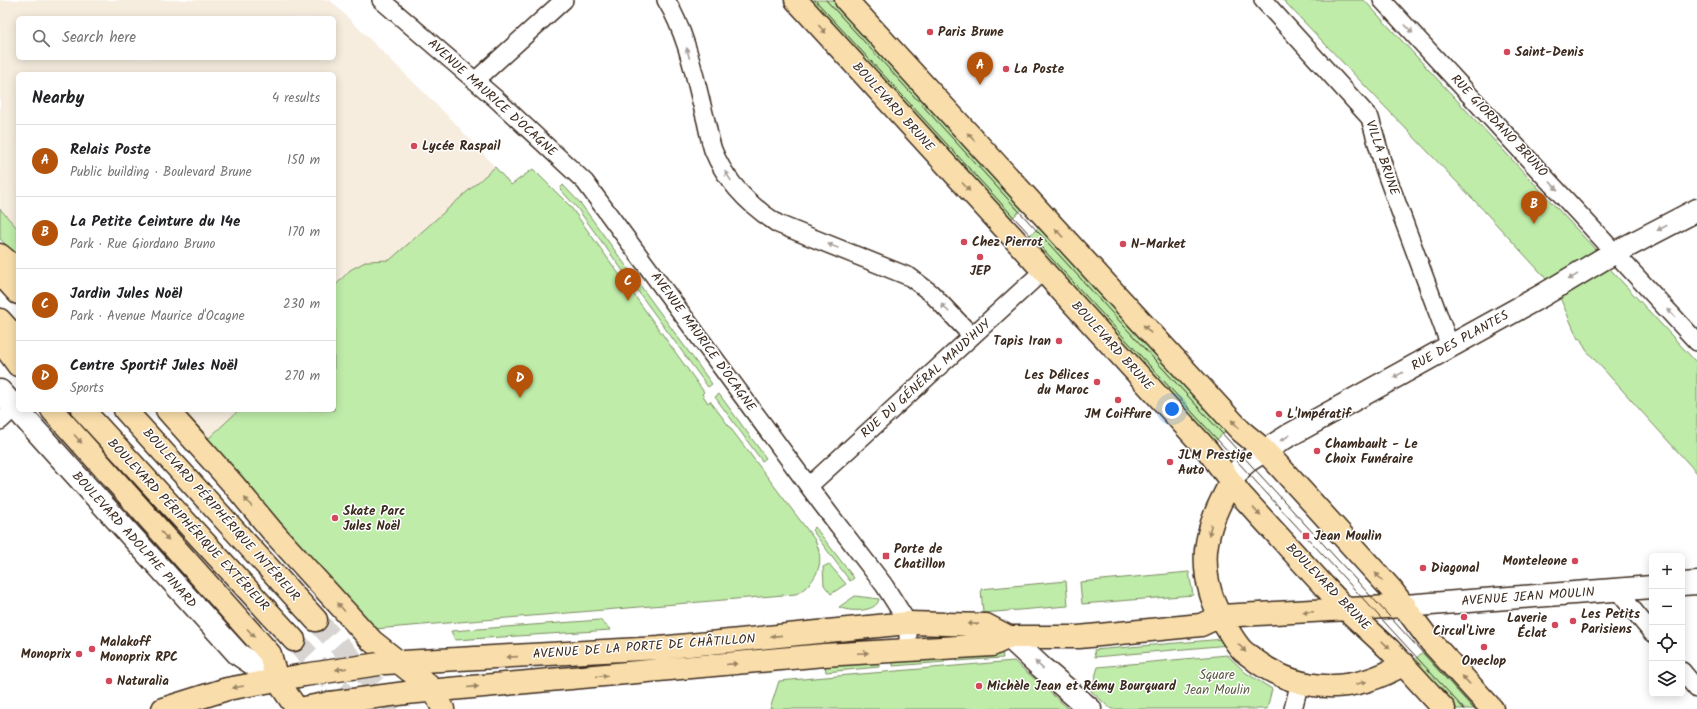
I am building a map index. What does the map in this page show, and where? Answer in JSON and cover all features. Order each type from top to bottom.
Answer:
[{"type":"main road","name":"BOULEVARD BRUNE","points":[[796,0],[1208,451],[1241,495],[1347,610],[1404,664],[1444,709]]},
{"type":"main road","points":[[846,0],[1241,431],[1264,450],[1391,589],[1430,641],[1492,709]]},
{"type":"main road","points":[[0,255],[16,268]]},
{"type":"main road","points":[[0,273],[16,291]]},
{"type":"main road","points":[[0,320],[16,338]]},
{"type":"main road","points":[[0,340],[16,362]]},
{"type":"main road","points":[[54,412],[270,654],[277,680],[298,709]]},
{"type":"main road","name":"BOULEVARD PÉRIPHÉRIQUE EXTÉRIEUR","points":[[85,412],[294,640]]},
{"type":"main road","name":"BOULEVARD PÉRIPHÉRIQUE INTÉRIEUR","points":[[127,412],[316,620]]},
{"type":"main road","points":[[169,412],[233,484],[273,532],[372,641],[388,663],[438,700]]},
{"type":"main road","points":[[1231,482],[1213,518],[1206,550],[1206,569],[1211,594],[1220,616],[1242,650],[1264,667],[1281,675],[1300,682],[1330,686],[1352,685],[1381,677],[1404,664]]},
{"type":"main road","name":"AVENUE DE LA PORTE DE CHÂTILLON","points":[[298,709],[330,703],[406,694],[438,700],[824,655],[992,645],[1009,637],[1079,637],[1124,633],[1201,625],[1220,616],[1405,606]]},
{"type":"main road","name":"AVENUE DE LA PORTE DE CHÂTILLON","points":[[163,709],[227,689],[304,675],[388,663],[659,648],[908,624],[986,625],[1009,637]]},
{"type":"street","name":"AVENUE MAURICE D'OCAGNE","points":[[381,0],[475,81],[585,182],[809,486],[884,585],[908,624]]},
{"type":"street","points":[[475,81],[564,0]]},
{"type":"street","points":[[666,0],[681,28],[713,150],[727,176],[744,198],[761,213],[778,224],[910,277],[931,293],[972,336]]},
{"type":"street","name":"VILLA BRUNE","points":[[1263,0],[1370,118],[1384,168],[1450,346]]},
{"type":"street","name":"RUE GIORDANO BRUNO","points":[[1382,0],[1610,256],[1697,342]]},
{"type":"street","name":"RUE DES PLANTES","points":[[1231,482],[1242,466],[1264,450],[1543,295],[1610,256],[1697,210]]},
{"type":"street","name":"RUE DU GÉNÉRAL MAUD'HUY","points":[[809,486],[1043,272]]},
{"type":"street","name":"BOULEVARD ADOLPHE PINARD","points":[[0,391],[7,414],[238,654],[277,680]]},
{"type":"street","points":[[1685,584],[1697,583]]},
{"type":"street","name":"AVENUE JEAN MOULIN","points":[[1405,606],[1649,587]]},
{"type":"street","points":[[1617,590],[1649,629]]},
{"type":"street","points":[[908,624],[908,651]]},
{"type":"street","points":[[1009,637],[1090,709]]},
{"type":"street","points":[[1685,675],[1697,689]]},
{"type":"street","points":[[1293,709],[1300,682]]},
{"type":"shaded area","points":[[0,0],[330,0],[454,122],[495,167],[390,261],[367,261],[350,270],[336,285],[336,72],[16,72],[16,227],[0,209]]},
{"type":"shaded area","points":[[185,412],[237,412],[209,438]]},
{"type":"green space","points":[[805,0],[836,0],[1025,207],[1007,222]]},
{"type":"green space","points":[[1283,0],[1364,0],[1593,247],[1611,270],[1697,363],[1697,473],[1586,350],[1580,338],[1578,339],[1561,300],[1543,275],[1474,200]]},
{"type":"green space","points":[[495,167],[511,185],[533,169],[570,206],[704,392],[702,394],[708,403],[710,401],[815,540],[819,550],[820,559],[815,577],[806,587],[796,594],[375,629],[169,412],[185,412],[209,438],[237,412],[336,412],[336,285],[350,270],[367,261],[390,260]]},
{"type":"green space","points":[[563,185],[581,204],[712,384],[708,387],[577,208],[560,189]]},
{"type":"green space","points":[[0,209],[16,227],[16,254],[0,239]]},
{"type":"green space","points":[[1042,225],[1228,429],[1211,445],[1024,240]]},
{"type":"green space","points":[[719,394],[766,458],[762,461],[715,397]]},
{"type":"green space","points":[[815,527],[854,578],[850,581],[812,530]]},
{"type":"green space","points":[[829,564],[846,584],[831,594],[824,585],[823,567]]},
{"type":"green space","points":[[1189,572],[1193,595],[1082,604],[1080,582]]},
{"type":"green space","points":[[1066,581],[1068,606],[983,613],[981,589]]},
{"type":"green space","points":[[855,596],[879,599],[877,604],[868,609],[849,610],[839,607]]},
{"type":"green space","points":[[600,620],[611,630],[455,640],[451,631]]},
{"type":"green space","points":[[1224,639],[1229,645],[1095,657],[1094,650]]},
{"type":"green space","points":[[1427,648],[1484,709],[1453,709],[1411,663]]},
{"type":"green space","points":[[1002,651],[1003,658],[957,661],[956,654]]},
{"type":"green space","points":[[945,655],[945,662],[893,666],[893,660]]},
{"type":"green space","name":"Square Jean Moulin","points":[[1227,655],[1246,673],[1272,689],[1267,709],[1111,709],[1091,691],[1098,667]]},
{"type":"green space","points":[[879,660],[879,667],[826,672],[825,665]]},
{"type":"green space","points":[[1014,661],[1069,709],[770,709],[779,681]]},
{"type":"tunnel","points":[[316,620],[397,709]]},
{"type":"tunnel","points":[[294,640],[357,709]]},
{"type":"tram line","points":[[815,0],[1464,709]]},
{"type":"tram line","points":[[826,0],[1474,709]]},
{"type":"place","name":"Paris Brune","points":[[930,32]]},
{"type":"place","name":"Saint-Denis","points":[[1507,52]]},
{"type":"place","name":"La Poste","points":[[1006,69]]},
{"type":"place","name":"Relais Poste","points":[[980,85]]},
{"type":"place","name":"Lycée Raspail","points":[[414,146]]},
{"type":"place","name":"La Petite Ceinture du 14e","points":[[1534,224]]},
{"type":"place","name":"Chez Pierrot","points":[[964,242]]},
{"type":"place","name":"N-Market","points":[[1123,244]]},
{"type":"place","name":"JEP","points":[[980,257]]},
{"type":"place","name":"Jardin Jules Noël","points":[[628,301]]},
{"type":"place","name":"Tapis Iran","points":[[1059,341]]},
{"type":"place","name":"Les Délices du Maroc","points":[[1097,382]]},
{"type":"place","name":"Centre Sportif Jules Noël","points":[[520,398]]},
{"type":"place","name":"JM Coiffure","points":[[1118,400]]},
{"type":"place","name":"L'Impératif","points":[[1279,414]]},
{"type":"place","name":"Chambault - Le Choix Funéraire","points":[[1317,451]]},
{"type":"place","name":"JLM Prestige Auto","points":[[1170,462]]},
{"type":"place","name":"Skate Parc Jules Noël","points":[[335,518]]},
{"type":"place","name":"Jean Moulin","points":[[1306,536]]},
{"type":"place","name":"Porte de Chatillon","points":[[886,556]]},
{"type":"place","name":"Monteleone","points":[[1575,561]]},
{"type":"place","name":"Diagonal","points":[[1423,568]]},
{"type":"place","name":"Circul'Livre","points":[[1464,617]]},
{"type":"place","name":"Les Petits Parisiens","points":[[1573,621]]},
{"type":"place","name":"Laverie Éclat","points":[[1555,625]]},
{"type":"place","name":"Oneclop","points":[[1484,647]]},
{"type":"place","name":"Malakoff Monoprix RPC","points":[[92,649]]},
{"type":"place","name":"Monoprix","points":[[79,654]]},
{"type":"place","name":"Naturalia","points":[[109,681]]},
{"type":"place","name":"Michèle Jean et Rémy Bourquard","points":[[979,686]]}]
